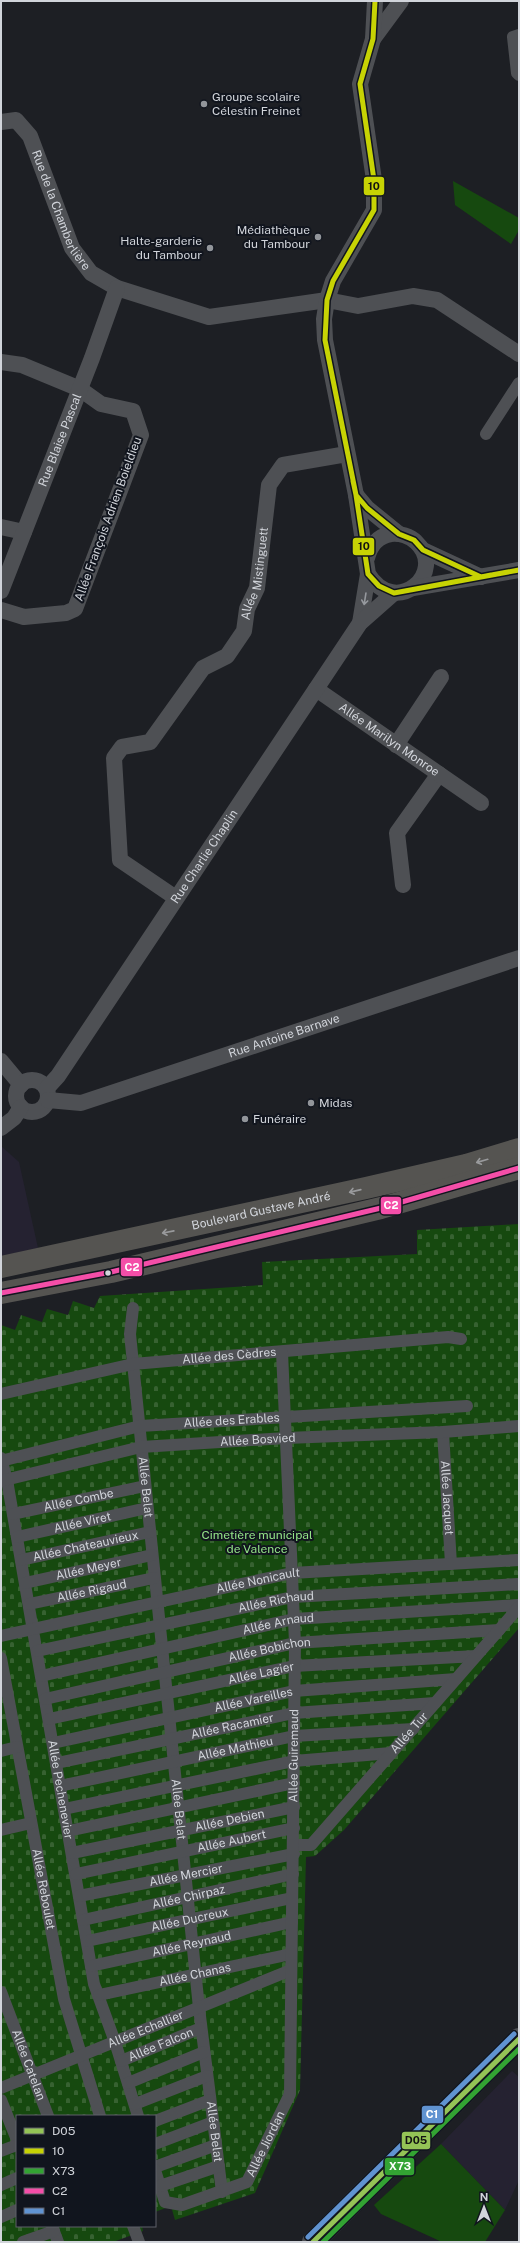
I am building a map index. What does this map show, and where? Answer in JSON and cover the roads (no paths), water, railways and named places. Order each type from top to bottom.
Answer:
[{"type":"main road","name":"Boulevard Gustave André","points":[[1,1267],[366,1188],[466,1165],[519,1149]]},
{"type":"main road","name":"Boulevard Gustave André","points":[[1,1293],[111,1272],[381,1208],[519,1168]]},
{"type":"main road","points":[[313,2242],[519,2039]]},
{"type":"street","points":[[376,1],[373,39],[360,84],[374,180],[374,210],[342,261],[333,281],[327,300],[325,340],[356,495],[367,558],[368,574],[374,584],[383,590],[394,594],[413,588],[519,570]]},
{"type":"street","points":[[373,39],[402,1]]},
{"type":"street","points":[[519,35],[513,37],[517,73],[519,74]]},
{"type":"street","name":"Rue de la Chamberlière","points":[[1,122],[16,120],[30,136],[72,248],[91,273],[117,288],[209,317],[327,300],[358,306],[413,296],[437,300],[519,354]]},
{"type":"street","name":"Rue Blaise Pascal","points":[[1,591],[80,389],[117,288]]},
{"type":"street","points":[[1,362],[22,365],[80,389]]},
{"type":"street","points":[[486,434],[519,383]]},
{"type":"street","name":"Allée François Adrien Boieldieu","points":[[1,610],[24,618],[66,613],[75,609],[141,435],[133,411],[101,404],[80,389]]},
{"type":"street","name":"Allée Mistinguett","points":[[176,898],[120,860],[114,758],[122,747],[150,742],[203,668],[227,656],[244,631],[247,610],[257,588],[269,486],[284,465],[347,454]]},
{"type":"street","points":[[356,495],[367,508],[399,534],[414,540],[423,550],[481,577]]},
{"type":"street","points":[[1,527],[24,532]]},
{"type":"street","points":[[367,558],[374,543],[390,534],[399,534]]},
{"type":"street","points":[[413,588],[422,579],[426,567],[423,550]]},
{"type":"street","name":"Rue Charlie Chaplin","points":[[360,623],[368,574]]},
{"type":"street","name":"Rue Charlie Chaplin","points":[[47,1094],[360,623],[394,594]]},
{"type":"street","points":[[396,744],[441,677]]},
{"type":"street","name":"Allée Marilyn Monroe","points":[[316,689],[439,774],[397,833],[403,885]]},
{"type":"street","points":[[439,774],[481,802]]},
{"type":"street","name":"Rue Antoine Barnave","points":[[47,1094],[81,1103],[519,958]]},
{"type":"street","points":[[1,1061],[21,1084]]},
{"type":"street","points":[[32,1079],[41,1082],[47,1094],[41,1110],[32,1112],[24,1110],[21,1107],[16,1096],[21,1084],[32,1079]]},
{"type":"street","points":[[1,1128],[14,1118],[21,1107]]},
{"type":"street","name":"Allée Belat","points":[[133,1308],[130,1334],[156,1603],[198,2008],[222,2192]]},
{"type":"street","name":"Allée des Cèdres","points":[[1,1394],[133,1364],[448,1337],[461,1339]]},
{"type":"street","name":"Allée Guiremaud","points":[[282,1352],[295,1643],[294,1850],[290,1970],[290,2094]]},
{"type":"street","name":"Allée des Erables","points":[[1,1460],[140,1426],[467,1406]]},
{"type":"street","name":"Allée Bosvied","points":[[4,1481],[141,1447],[286,1438],[443,1432],[519,1426]]},
{"type":"street","name":"Allée Jacquet","points":[[443,1432],[451,1564]]},
{"type":"street","name":"Allée Pechenevier","points":[[1,1460],[4,1481],[13,1514],[91,1966],[98,1995],[137,2110]]},
{"type":"street","name":"Allée Combe","points":[[13,1514],[145,1486]]},
{"type":"street","name":"Allée Viret","points":[[17,1537],[147,1508]]},
{"type":"street","name":"Allée Chateauvieux","points":[[21,1560],[150,1532]]},
{"type":"street","name":"Allée Meyer","points":[[25,1583],[152,1555]]},
{"type":"street","name":"Allée Nonicault","points":[[1,1636],[292,1573],[519,1560]]},
{"type":"street","name":"Allée Rigaud","points":[[29,1604],[154,1578]]},
{"type":"street","name":"Allée Richaud","points":[[37,1651],[293,1596],[519,1584]]},
{"type":"street","name":"Allée Arnaud","points":[[41,1676],[294,1620],[519,1606]]},
{"type":"street","name":"Allée Tur","points":[[294,1850],[311,1845],[519,1606]]},
{"type":"street","name":"Allée Bobichon","points":[[45,1699],[295,1643],[499,1630]]},
{"type":"street","name":"Allée Lagier","points":[[49,1719],[294,1666],[476,1656]]},
{"type":"street","name":"Allée Reboulet","points":[[1,1658],[2,1671],[64,1999],[100,2115]]},
{"type":"street","name":"Allée Vareilles","points":[[53,1743],[294,1691],[456,1679]]},
{"type":"street","name":"Allée Racamier","points":[[56,1763],[294,1713],[435,1703]]},
{"type":"street","name":"Allée Mathieu","points":[[60,1786],[294,1736],[412,1729]]},
{"type":"street","points":[[1,1751],[17,1747]]},
{"type":"street","points":[[64,1809],[294,1761],[391,1753]]},
{"type":"street","points":[[68,1831],[294,1783]]},
{"type":"street","name":"Allée Debien","points":[[72,1853],[294,1807]]},
{"type":"street","points":[[1,1830],[31,1823]]},
{"type":"street","name":"Allée Aubert","points":[[76,1874],[294,1828]]},
{"type":"street","name":"Allée Mercier","points":[[79,1896],[185,1876],[294,1850]]},
{"type":"street","name":"Allée Chirpaz","points":[[83,1920],[293,1874]]},
{"type":"street","name":"Allée Ducreux","points":[[87,1942],[292,1898]]},
{"type":"street","name":"Allée Reynaud","points":[[91,1966],[292,1922]]},
{"type":"street","name":"Allée Chanas","points":[[98,1995],[291,1954]]},
{"type":"street","name":"Allée Echallier","points":[[1,2088],[290,1970]]},
{"type":"street","name":"Allée Catelan","points":[[1,1992],[48,2115]]},
{"type":"street","name":"Allée Falcon","points":[[121,2060],[201,2028]]},
{"type":"street","points":[[128,2083],[204,2052]]},
{"type":"street","points":[[137,2110],[207,2076]]},
{"type":"street","name":"Allée Jiordan","points":[[160,2186],[165,2202],[182,2205],[247,2182],[290,2094]]},
{"type":"street","points":[[1,2100],[4,2118],[16,2138]]},
{"type":"street","points":[[156,2121],[210,2100]]},
{"type":"street","points":[[156,2144],[213,2122]]},
{"type":"street","points":[[1,2152],[16,2145]]},
{"type":"street","points":[[156,2169],[216,2145]]},
{"type":"street","points":[[156,2172],[160,2186],[219,2166]]},
{"type":"street","points":[[1,2185],[16,2178]]},
{"type":"street","points":[[1,2217],[16,2210]]},
{"type":"street","points":[[134,2227],[139,2242]]},
{"type":"street","points":[[23,2242],[54,2233]]},
{"type":"place","name":"Groupe scolaire Célestin Freinet","points":[[204,104]]},
{"type":"place","name":"Médiathèque du Tambour","points":[[318,237]]},
{"type":"place","name":"Halte-garderie du Tambour","points":[[210,248]]},
{"type":"place","name":"Midas","points":[[311,1103]]},
{"type":"place","name":"Funéraire","points":[[245,1119]]},
{"type":"park label","name":"Cimetière municipal de Valence","points":[[257,1542]]}]
